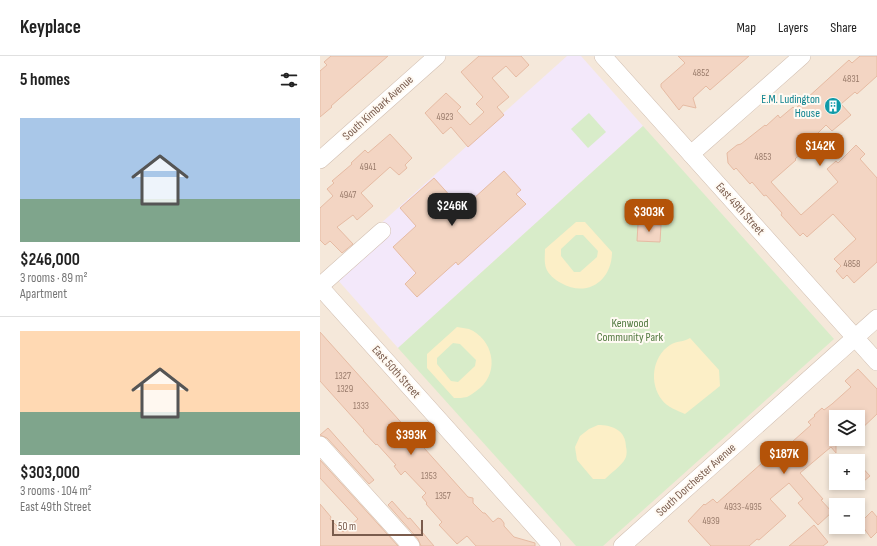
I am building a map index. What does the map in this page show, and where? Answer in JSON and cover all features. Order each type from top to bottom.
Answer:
[{"type":"street","name":"South Kimbark Avenue","points":[[320,160],[437,56]]},
{"type":"street","name":"East 49th Street","points":[[603,56],[877,362]]},
{"type":"street","points":[[691,154],[802,56]]},
{"type":"street","points":[[320,287],[382,231]]},
{"type":"street","name":"East 50th Street","points":[[320,287],[552,546]]},
{"type":"street","name":"South Dorchester Avenue","points":[[622,546],[877,318]]},
{"type":"street","points":[[320,445],[411,546]]},
{"type":"shaded area","points":[[320,56],[877,56],[877,546],[320,546]]},
{"type":"shaded area","points":[[567,56],[581,56],[643,126],[398,348],[329,270]]},
{"type":"green space","points":[[589,113],[606,132],[588,148],[571,129]]},
{"type":"green space","name":"Kenwood Community Park","points":[[643,126],[834,339],[603,546],[576,546],[398,348]]},
{"type":"sand","points":[[576,222],[585,222],[612,252],[611,262],[603,279],[596,284],[580,289],[561,283],[552,277],[546,268],[545,249]],"holes":[[[576,235],[583,235],[598,251],[597,257],[580,272],[574,272],[561,256],[561,249]]]},
{"type":"sand","points":[[457,327],[469,329],[484,340],[488,348],[492,364],[490,373],[480,388],[472,394],[467,397],[454,398],[427,368],[427,354]],"holes":[[[453,343],[460,344],[476,360],[475,366],[458,382],[451,381],[437,364],[437,358]]]},
{"type":"sand","points":[[690,338],[719,370],[720,386],[685,414],[670,407],[662,400],[655,386],[654,371],[659,356],[664,350],[672,344]]},
{"type":"sand","points":[[598,425],[613,427],[621,433],[624,436],[627,450],[626,456],[619,467],[605,479],[593,479],[577,460],[575,447],[580,436],[589,429]]},
{"type":"building","points":[[331,56],[388,56],[320,117],[320,71],[327,65],[324,62]]},
{"type":"building","points":[[479,56],[521,56],[529,65],[516,77],[506,66],[492,78],[509,97],[497,107],[504,115],[468,147],[451,127],[443,134],[425,113],[446,93],[461,107],[457,111],[470,125],[484,112],[476,104],[483,97],[461,72]]},
{"type":"building","points":[[678,56],[749,56],[710,90],[706,86],[693,98],[696,108],[683,105],[679,110],[661,87],[661,84],[685,63]]},
{"type":"building","points":[[860,56],[877,56],[877,76],[857,94],[855,92],[841,104],[851,115],[832,131],[826,125],[805,146],[807,148],[795,159],[796,160],[771,182],[801,215],[838,182],[827,169],[836,161],[838,163],[856,145],[865,154],[860,159],[877,178],[877,262],[854,283],[847,275],[843,279],[836,271],[841,266],[834,259],[856,239],[833,214],[807,237],[803,233],[800,236],[781,215],[782,213],[766,195],[764,196],[752,182],[750,184],[736,168],[734,170],[728,163],[727,153],[765,125],[766,126],[778,115],[780,118],[793,107],[795,109],[849,60],[852,63]]},
{"type":"building","points":[[390,134],[412,158],[405,165],[407,168],[399,175],[390,167],[361,193],[373,206],[357,220],[353,215],[337,227],[353,244],[342,253],[330,241],[325,245],[320,240],[320,208],[333,196],[327,189],[334,183],[332,181],[352,164],[351,163],[365,150],[368,153]]},
{"type":"building","points":[[504,171],[521,190],[516,194],[526,204],[458,265],[456,262],[417,297],[405,284],[416,273],[393,247],[416,226],[400,208],[434,178],[462,209]]},
{"type":"building","points":[[638,224],[661,225],[660,242],[637,241]]},
{"type":"building","points":[[320,332],[468,497],[473,498],[473,503],[483,513],[485,513],[493,522],[498,518],[501,519],[504,526],[514,537],[535,543],[535,546],[476,546],[467,536],[457,544],[439,525],[442,522],[426,504],[427,503],[422,497],[426,493],[405,471],[401,475],[394,466],[396,465],[363,431],[364,430],[320,381]]},
{"type":"building","points":[[858,369],[877,389],[877,414],[865,425],[865,410],[829,410],[829,446],[836,446],[836,453],[831,447],[800,473],[823,499],[821,500],[829,509],[829,515],[818,525],[798,503],[803,499],[789,483],[770,499],[786,516],[759,540],[757,539],[749,546],[711,546],[688,521],[704,504],[705,505],[713,499],[717,503],[780,447],[783,450],[811,425],[808,422],[815,416],[814,415],[822,408],[824,410],[832,404],[851,387],[845,381]]},
{"type":"building","points":[[328,428],[374,480],[369,484],[327,438],[320,435]]},
{"type":"building","points":[[320,460],[398,546],[320,546],[320,504],[331,517],[330,519],[343,532],[358,519],[320,478]]},
{"type":"building","points":[[865,471],[870,476],[865,480]]},
{"type":"building","points":[[392,501],[408,519],[410,518],[434,546],[421,546],[418,539],[388,505]]},
{"type":"building","points":[[872,511],[877,517],[877,532],[871,538],[865,530],[865,518]]},
{"type":"building","points":[[814,525],[828,542],[823,546],[789,546]]},
{"type":"place","name":"E.M. Ludington House","points":[[833,106]]}]
